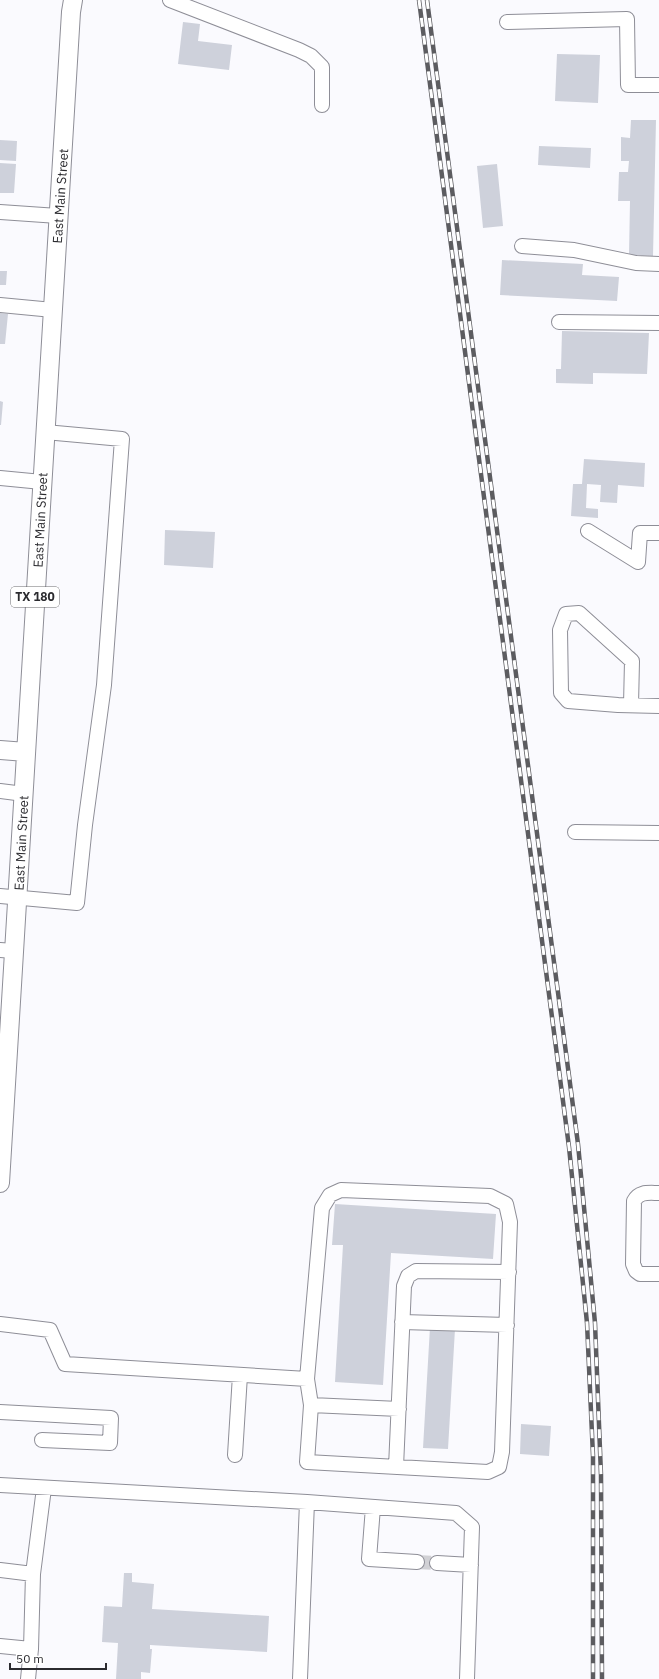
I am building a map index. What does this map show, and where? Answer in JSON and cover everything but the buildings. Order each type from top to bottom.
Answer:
[{"type":"main road","name":"East Main Street","points":[[0,1183],[9,896],[24,794],[58,216],[73,0]]},
{"type":"main road","points":[[0,750],[26,752]]},
{"type":"street","points":[[170,0],[311,56],[322,67],[322,105]]},
{"type":"street","points":[[507,22],[627,19],[628,85],[659,85]]},
{"type":"street","points":[[0,212],[58,216]]},
{"type":"street","points":[[522,246],[574,250],[636,263],[659,264]]},
{"type":"street","points":[[0,305],[53,310]]},
{"type":"street","points":[[559,322],[659,324]]},
{"type":"street","points":[[9,896],[77,903],[84,825],[104,685],[122,439],[45,432]]},
{"type":"street","points":[[0,478],[42,482]]},
{"type":"street","points":[[588,531],[638,562],[640,533],[659,534]]},
{"type":"street","points":[[631,701],[632,661],[579,613],[566,614],[560,630],[561,693],[568,701],[631,701],[659,697]]},
{"type":"street","points":[[631,701],[659,706]]},
{"type":"street","points":[[0,791],[24,794]]},
{"type":"street","points":[[575,832],[659,833]]},
{"type":"street","points":[[342,1190],[490,1196],[506,1204],[510,1222],[507,1325],[502,1452],[499,1467],[488,1472],[307,1462],[311,1405],[308,1378],[322,1208],[330,1195],[342,1190]]},
{"type":"street","points":[[659,1193],[640,1194],[634,1201],[633,1264],[636,1271],[640,1274],[659,1274]]},
{"type":"street","points":[[396,1467],[404,1286],[408,1276],[416,1271],[509,1272]]},
{"type":"street","points":[[402,1322],[507,1325]]},
{"type":"street","points":[[0,1324],[50,1330],[65,1364],[308,1378]]},
{"type":"street","points":[[235,1455],[240,1375]]},
{"type":"street","points":[[311,1405],[399,1409]]},
{"type":"street","points":[[0,1412],[111,1418],[110,1443],[42,1440]]},
{"type":"street","points":[[0,1485],[373,1506],[456,1513],[472,1527],[467,1679]]},
{"type":"street","points":[[28,1679],[31,1649],[33,1574],[44,1488]]},
{"type":"street","points":[[300,1679],[307,1502]]},
{"type":"street","points":[[373,1506],[369,1559],[417,1562]]},
{"type":"street","points":[[437,1563],[471,1565]]},
{"type":"street","points":[[0,1570],[33,1574]]},
{"type":"street","points":[[0,1646],[31,1649]]},
{"type":"tunnel","points":[[417,1562],[437,1563]]},
{"type":"railway","points":[[419,0],[569,1147],[587,1323],[593,1456],[593,1679]]},
{"type":"railway","points":[[427,0],[578,1144],[595,1323],[601,1475],[602,1679]]}]
